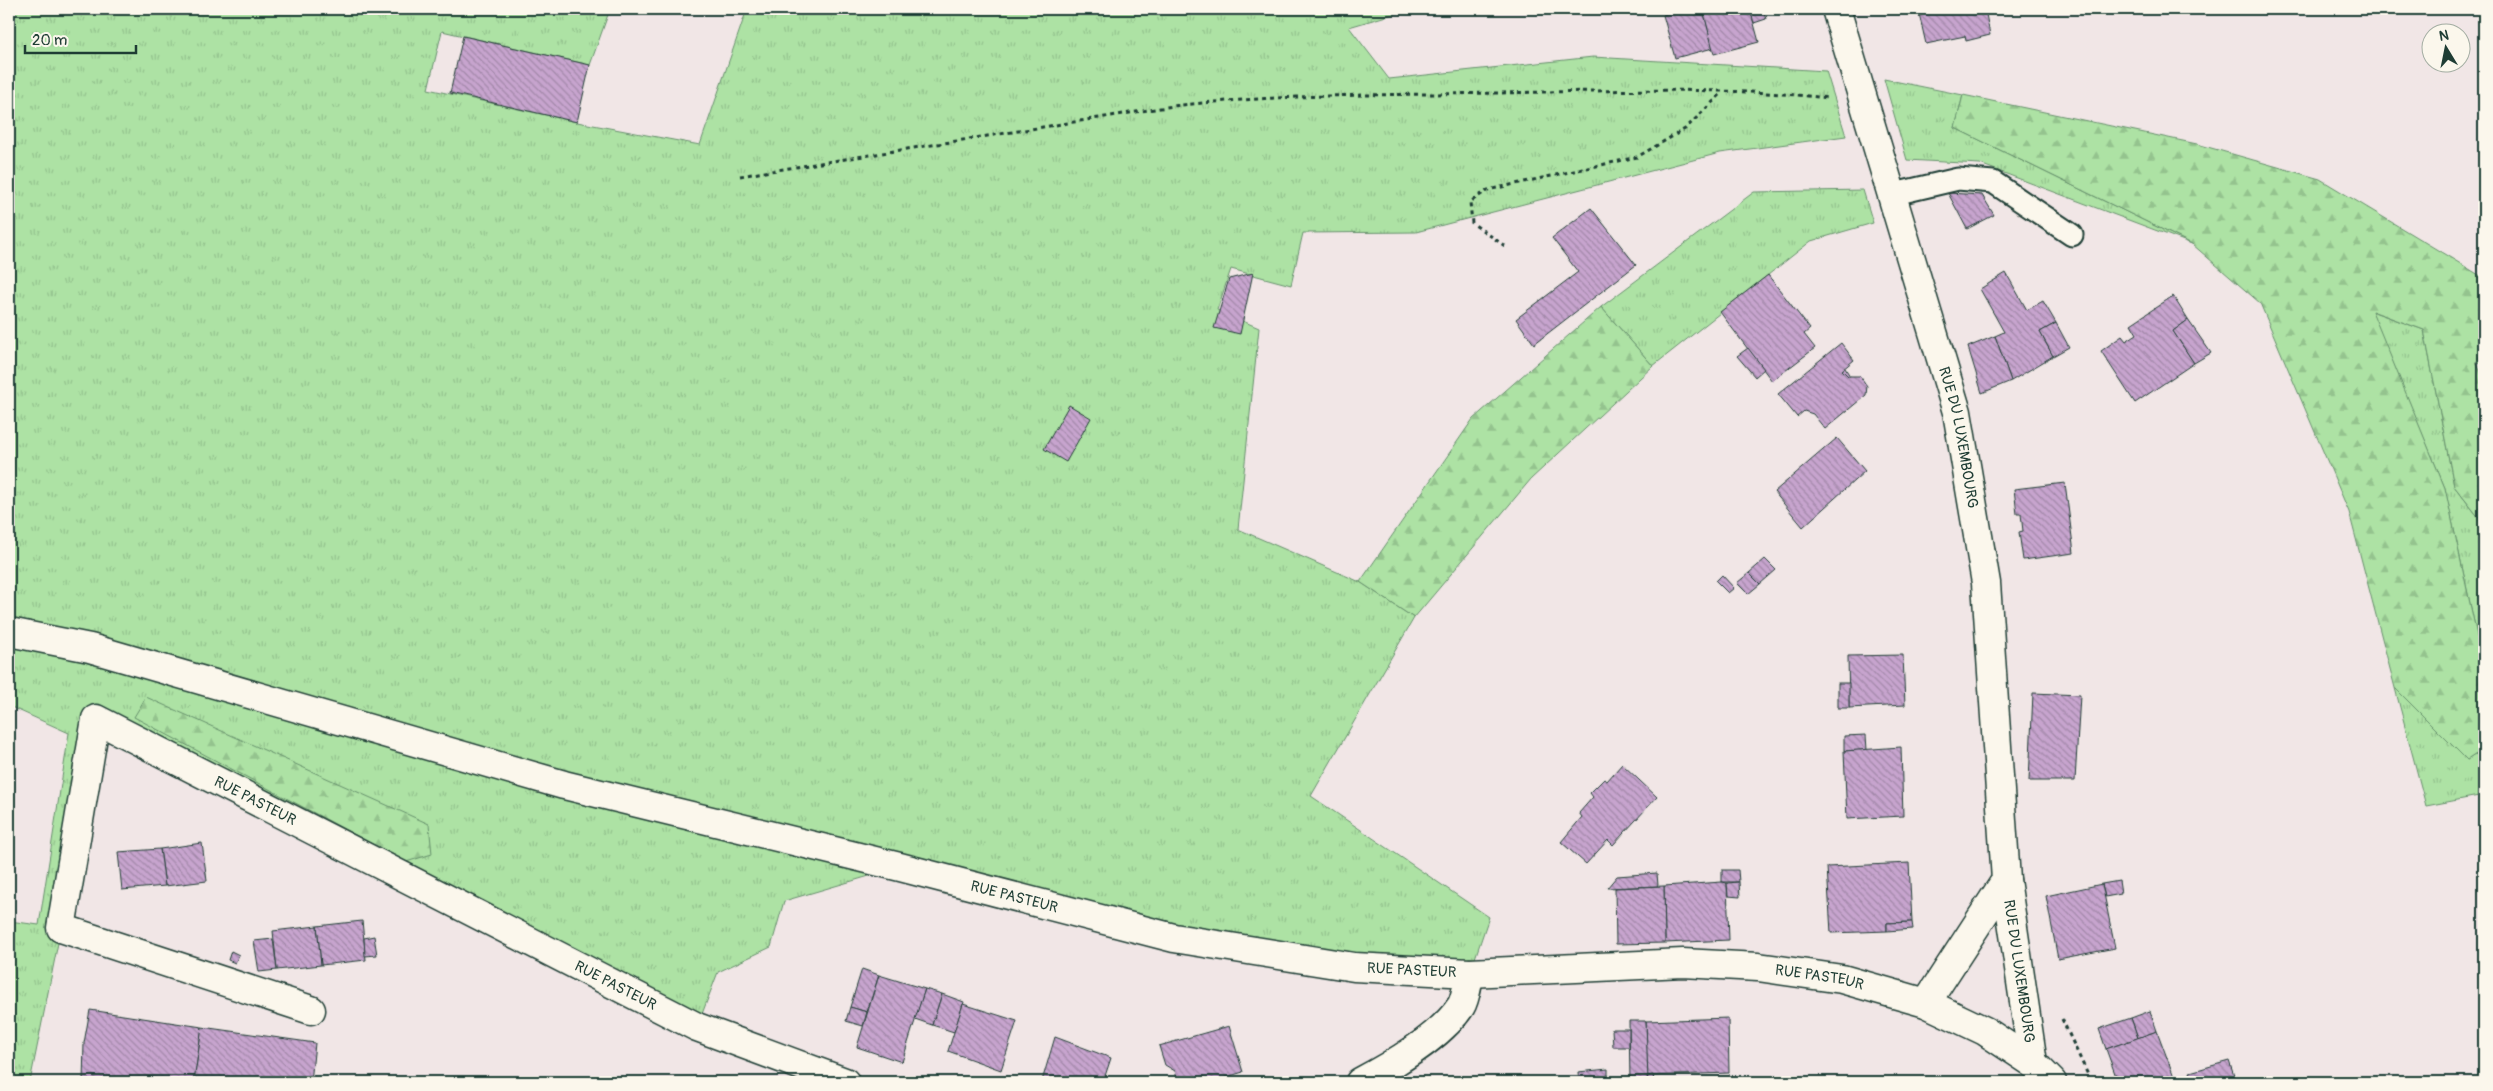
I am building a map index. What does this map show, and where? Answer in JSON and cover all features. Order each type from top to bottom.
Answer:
[{"type":"street","name":"RUE DU LUXEMBOURG","points":[[1836,9],[1890,195],[1957,412],[1986,583],[2006,880],[2032,1063]]},
{"type":"street","name":"RUE PASTEUR","points":[[9,632],[90,648],[564,785],[1174,938],[1354,967],[1470,973],[1683,963],[1758,967],[1842,979],[1926,1003],[1985,1031],[2032,1063],[2052,1082]]},
{"type":"street","name":"RUE PASTEUR","points":[[311,1010],[61,928],[96,719],[697,1027],[845,1082]]},
{"type":"street","name":"RUE DU LUXEMBOURG","points":[[1926,1003],[2006,880]]},
{"type":"street","name":"RUE PASTEUR","points":[[1360,1082],[1386,1068],[1433,1036],[1462,1006],[1470,973]]},
{"type":"lane","points":[[1890,195],[1958,179],[1993,182],[2072,235]]},
{"type":"path","points":[[740,176],[1163,107],[1244,98],[1639,89],[1792,94],[1863,102]]},
{"type":"path","points":[[1505,246],[1472,223],[1470,202],[1488,190],[1637,157],[1685,129],[1722,92]]},
{"type":"path","points":[[2478,648],[2484,666]]},
{"type":"green space","points":[[9,9],[610,9],[590,65],[442,31],[428,89],[577,122],[700,145],[747,9],[1410,9],[1349,27],[1389,79],[1593,57],[1826,71],[1846,136],[1720,153],[1416,232],[1303,233],[1291,285],[1231,269],[1217,310],[1259,328],[1238,529],[1360,582],[1414,618],[1311,796],[1489,917],[1470,973],[1354,967],[900,867],[784,901],[771,947],[718,972],[697,1027],[96,719],[61,928],[30,1082],[9,1082],[9,921],[39,925],[69,733],[9,706]]},
{"type":"green space","points":[[1884,79],[1963,95],[1955,128],[2192,244],[1980,164],[1907,160]]},
{"type":"green space","points":[[1963,95],[2197,144],[2320,179],[2484,278],[2484,366],[2476,361],[2484,381],[2484,524],[2454,486],[2424,330],[2372,311],[2445,488],[2484,668],[2484,749],[2467,760],[2395,688],[2349,512],[2260,303],[2192,244],[1955,128]]},
{"type":"green space","points":[[1863,190],[1873,223],[1811,241],[1653,366],[1601,307],[1754,192]]},
{"type":"green space","points":[[1601,307],[1653,366],[1531,479],[1414,618],[1360,582],[1473,419]]},
{"type":"green space","points":[[2371,311],[2424,330],[2454,486],[2484,524],[2484,668],[2445,488]]},
{"type":"green space","points":[[2395,688],[2467,760],[2484,749],[2484,795],[2426,806]]},
{"type":"green space","points":[[146,697],[429,824],[432,854],[406,862],[134,717]]},
{"type":"building","points":[[1688,9],[1703,9],[1713,48],[1675,58],[1663,15]]},
{"type":"building","points":[[1703,9],[1750,9],[1759,42],[1714,54]]},
{"type":"building","points":[[1750,9],[1763,9],[1766,19],[1754,23]]},
{"type":"building","points":[[1918,9],[1985,9],[1990,35],[1966,41],[1965,36],[1926,44]]},
{"type":"building","points":[[463,36],[590,65],[577,122],[450,93]]},
{"type":"building","points":[[1948,193],[1982,195],[1994,215],[1967,229]]},
{"type":"building","points":[[1591,208],[1636,265],[1534,344],[1516,319],[1578,272],[1552,238]]},
{"type":"building","points":[[1253,273],[1240,334],[1214,328],[1229,279]]},
{"type":"building","points":[[2006,273],[2027,310],[2043,301],[2056,323],[2040,332],[2053,356],[2011,381],[1995,336],[2004,332],[1980,289]]},
{"type":"building","points":[[1768,275],[1810,329],[1804,334],[1815,348],[1772,381],[1720,312]]},
{"type":"building","points":[[2173,296],[2188,320],[2173,331],[2194,363],[2135,403],[2101,351],[2122,336],[2126,341],[2137,334],[2131,324]]},
{"type":"building","points":[[2188,320],[2211,353],[2194,363],[2173,331]]},
{"type":"building","points":[[2056,323],[2069,347],[2053,356],[2040,332]]},
{"type":"building","points":[[1995,336],[2011,381],[1982,393],[1968,347]]},
{"type":"building","points":[[1841,343],[1854,360],[1842,370],[1848,376],[1860,376],[1867,386],[1866,395],[1825,429],[1813,414],[1804,411],[1797,417],[1778,394]]},
{"type":"building","points":[[1748,348],[1764,369],[1755,377],[1737,356]]},
{"type":"building","points":[[1845,368],[1850,376],[1842,370]]},
{"type":"building","points":[[1069,405],[1091,418],[1066,462],[1044,449]]},
{"type":"building","points":[[1837,438],[1865,471],[1803,527],[1774,492]]},
{"type":"building","points":[[2065,483],[2074,553],[2023,560],[2019,532],[2023,531],[2021,514],[2017,514],[2014,489]]},
{"type":"building","points":[[1765,559],[1776,570],[1760,584],[1749,573]]},
{"type":"building","points":[[1749,573],[1760,584],[1748,594],[1737,583]]},
{"type":"building","points":[[1722,575],[1734,588],[1728,593],[1716,581]]},
{"type":"building","points":[[1903,655],[1905,705],[1849,708],[1848,656]]},
{"type":"building","points":[[1838,683],[1849,683],[1849,708],[1838,708]]},
{"type":"building","points":[[2033,693],[2080,695],[2075,781],[2029,781]]},
{"type":"building","points":[[1866,735],[1867,750],[1844,751],[1844,736]]},
{"type":"building","points":[[1901,747],[1903,816],[1847,819],[1844,751]]},
{"type":"building","points":[[1622,764],[1657,797],[1613,845],[1608,840],[1586,864],[1561,842],[1582,817],[1579,813],[1593,797],[1590,793],[1604,779],[1607,781]]},
{"type":"building","points":[[202,843],[207,881],[165,886],[160,849]]},
{"type":"building","points":[[160,849],[165,886],[122,890],[118,852]]},
{"type":"building","points":[[1909,863],[1912,922],[1887,923],[1887,931],[1831,933],[1827,867]]},
{"type":"building","points":[[1722,870],[1738,870],[1739,882],[1722,882]]},
{"type":"building","points":[[1657,873],[1658,886],[1607,888],[1617,876]]},
{"type":"building","points":[[2119,881],[2121,894],[2105,897],[2102,884]]},
{"type":"building","points":[[1739,882],[1740,897],[1728,896],[1727,883]]},
{"type":"building","points":[[1727,883],[1729,940],[1665,943],[1664,886]]},
{"type":"building","points":[[2102,884],[2115,948],[2058,959],[2046,896]]},
{"type":"building","points":[[1664,886],[1665,943],[1616,944],[1615,888]]},
{"type":"building","points":[[362,921],[366,960],[321,965],[317,926]]},
{"type":"building","points":[[1912,922],[1913,929],[1887,931],[1887,923]]},
{"type":"building","points":[[317,926],[321,965],[277,970],[273,931]]},
{"type":"building","points":[[374,936],[377,955],[365,956],[364,938]]},
{"type":"building","points":[[273,939],[277,970],[259,972],[254,941]]},
{"type":"building","points":[[231,951],[239,955],[235,963],[228,960]]},
{"type":"building","points":[[862,969],[879,975],[867,1012],[850,1007]]},
{"type":"building","points":[[879,975],[925,989],[902,1062],[857,1047]]},
{"type":"building","points":[[925,989],[942,994],[932,1025],[915,1019]]},
{"type":"building","points":[[942,994],[964,1002],[954,1032],[932,1025]]},
{"type":"building","points":[[963,1004],[1017,1021],[1001,1070],[948,1051]]},
{"type":"building","points":[[850,1007],[867,1012],[863,1026],[846,1021]]},
{"type":"building","points":[[90,1010],[202,1027],[194,1082],[83,1082],[84,1043]]},
{"type":"building","points":[[2150,1011],[2157,1031],[2138,1038],[2131,1018]]},
{"type":"building","points":[[1728,1018],[1729,1073],[1647,1076],[1646,1021]]},
{"type":"building","points":[[2131,1018],[2138,1038],[2106,1049],[2099,1029]]},
{"type":"building","points":[[1629,1021],[1646,1021],[1648,1081],[1630,1082]]},
{"type":"building","points":[[1229,1026],[1243,1072],[1211,1082],[1178,1082],[1175,1071],[1165,1065],[1159,1046]]},
{"type":"building","points":[[202,1027],[315,1043],[311,1082],[194,1082]]},
{"type":"building","points":[[1612,1029],[1629,1029],[1629,1047],[1613,1047]]},
{"type":"building","points":[[2157,1031],[2176,1082],[2118,1082],[2106,1049]]},
{"type":"building","points":[[1055,1037],[1111,1058],[1103,1082],[1042,1081]]},
{"type":"building","points":[[2229,1061],[2234,1076],[2217,1082],[2194,1082],[2190,1072]]},
{"type":"building","points":[[1608,1069],[1608,1082],[1579,1082],[1578,1072]]},
{"type":"building","points":[[1653,1075],[1654,1081],[1648,1081],[1647,1076]]}]
